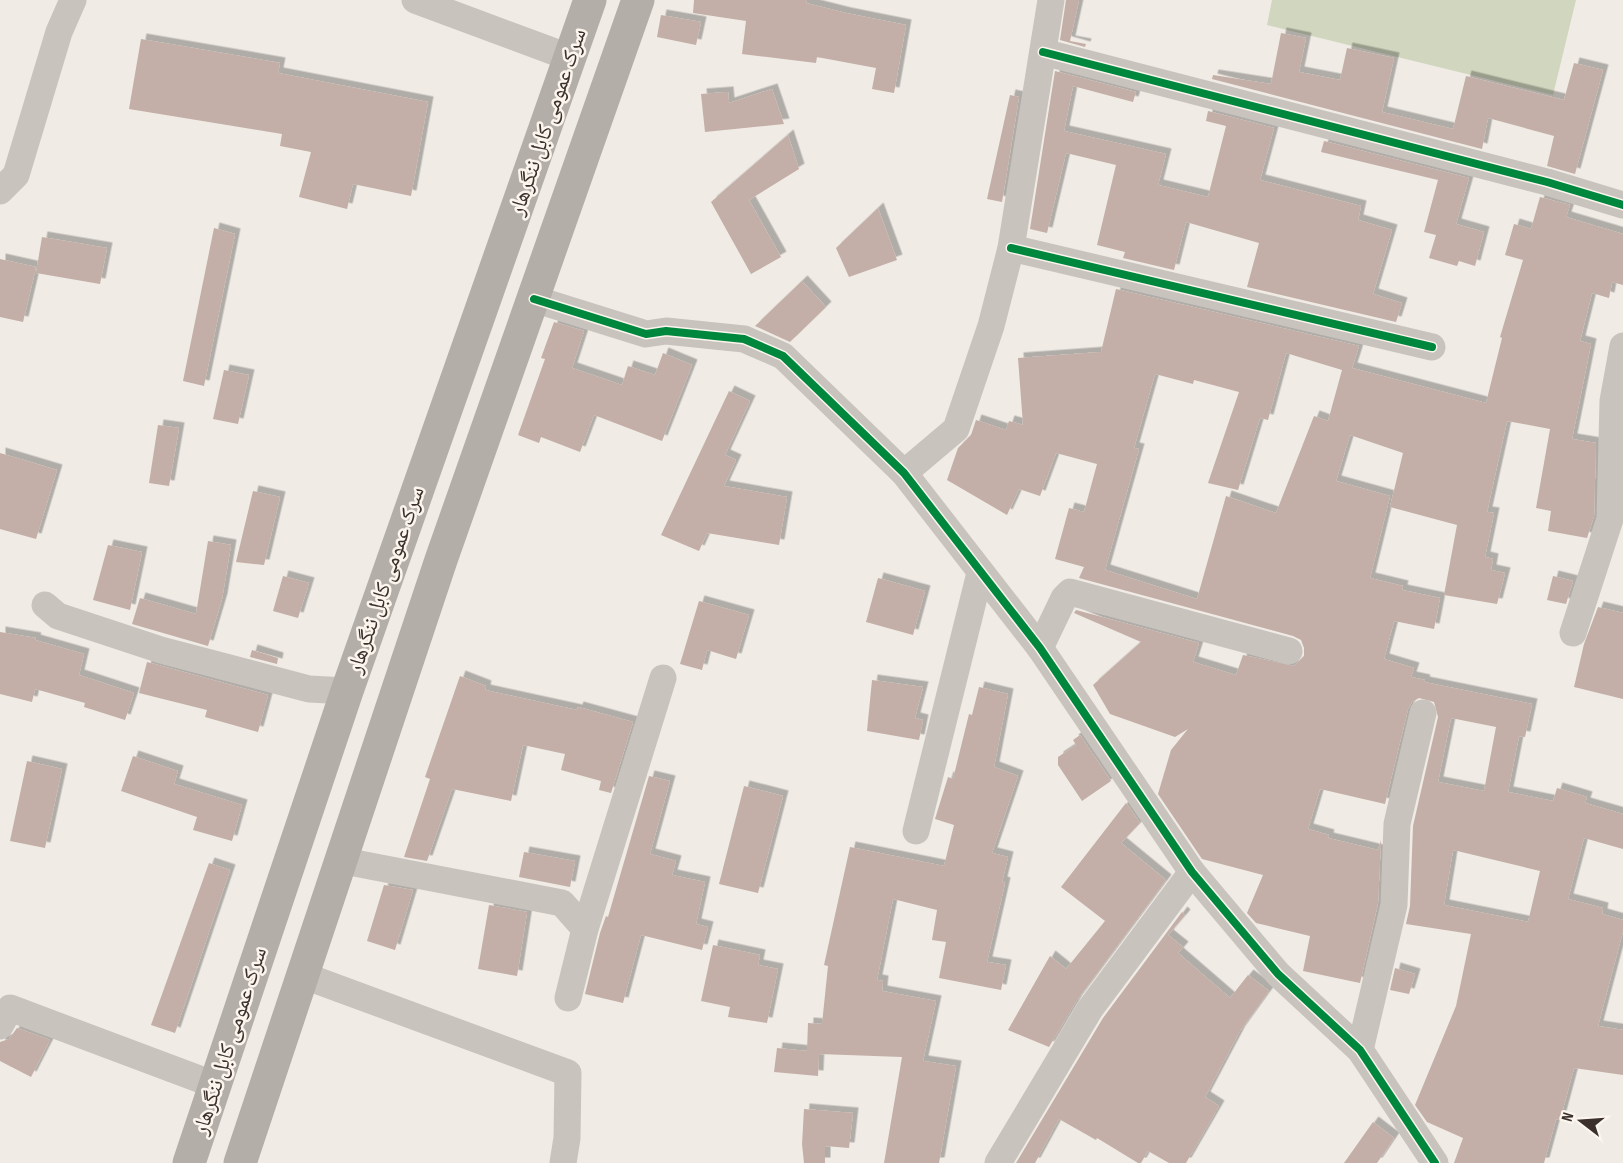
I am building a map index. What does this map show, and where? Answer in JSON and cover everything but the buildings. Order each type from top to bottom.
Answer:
[{"type":"highway","name":"سرک عمومی کابل ننگرهار","points":[[189,1163],[346,691],[590,0]]},
{"type":"highway","name":"سرک عمومی کابل ننگرهار","points":[[240,1163],[339,860],[638,0]]},
{"type":"street","points":[[0,191],[16,175],[59,32],[73,0]]},
{"type":"street","points":[[415,0],[571,58]]},
{"type":"street","points":[[904,473],[956,429],[991,326],[1011,248],[1051,0]]},
{"type":"street","points":[[1043,52],[1547,182],[1623,205]]},
{"type":"street","points":[[1011,248],[1432,347]]},
{"type":"street","points":[[534,299],[646,334],[666,331],[744,339],[783,356],[904,473],[1040,648],[1192,872],[1278,974],[1360,1050],[1435,1163]]},
{"type":"street","points":[[1573,633],[1610,519],[1612,401],[1623,346]]},
{"type":"street","points":[[916,831],[980,573]]},
{"type":"street","points":[[1040,648],[1064,597],[1070,592],[1289,651]]},
{"type":"street","points":[[45,605],[58,616],[161,650],[309,689],[346,691]]},
{"type":"street","points":[[568,998],[585,929],[663,678]]},
{"type":"street","points":[[1360,1050],[1394,905],[1398,824],[1423,713]]},
{"type":"street","points":[[339,860],[562,903],[585,929]]},
{"type":"street","points":[[998,1163],[1090,1009],[1192,872]]},
{"type":"street","points":[[302,975],[567,1073],[567,1138],[563,1163]]},
{"type":"street","points":[[0,1026],[10,1008],[215,1085]]},
{"type":"green space","points":[[1272,0],[1576,0],[1553,95],[1267,25]]},
{"type":"cycle path","points":[[1043,52],[1547,182],[1623,205]]},
{"type":"cycle path","points":[[1011,248],[1432,347]]},
{"type":"cycle path","points":[[534,299],[646,334],[666,331],[744,339],[783,356],[904,473],[1040,648],[1192,872],[1278,974],[1360,1050],[1435,1163]]}]
